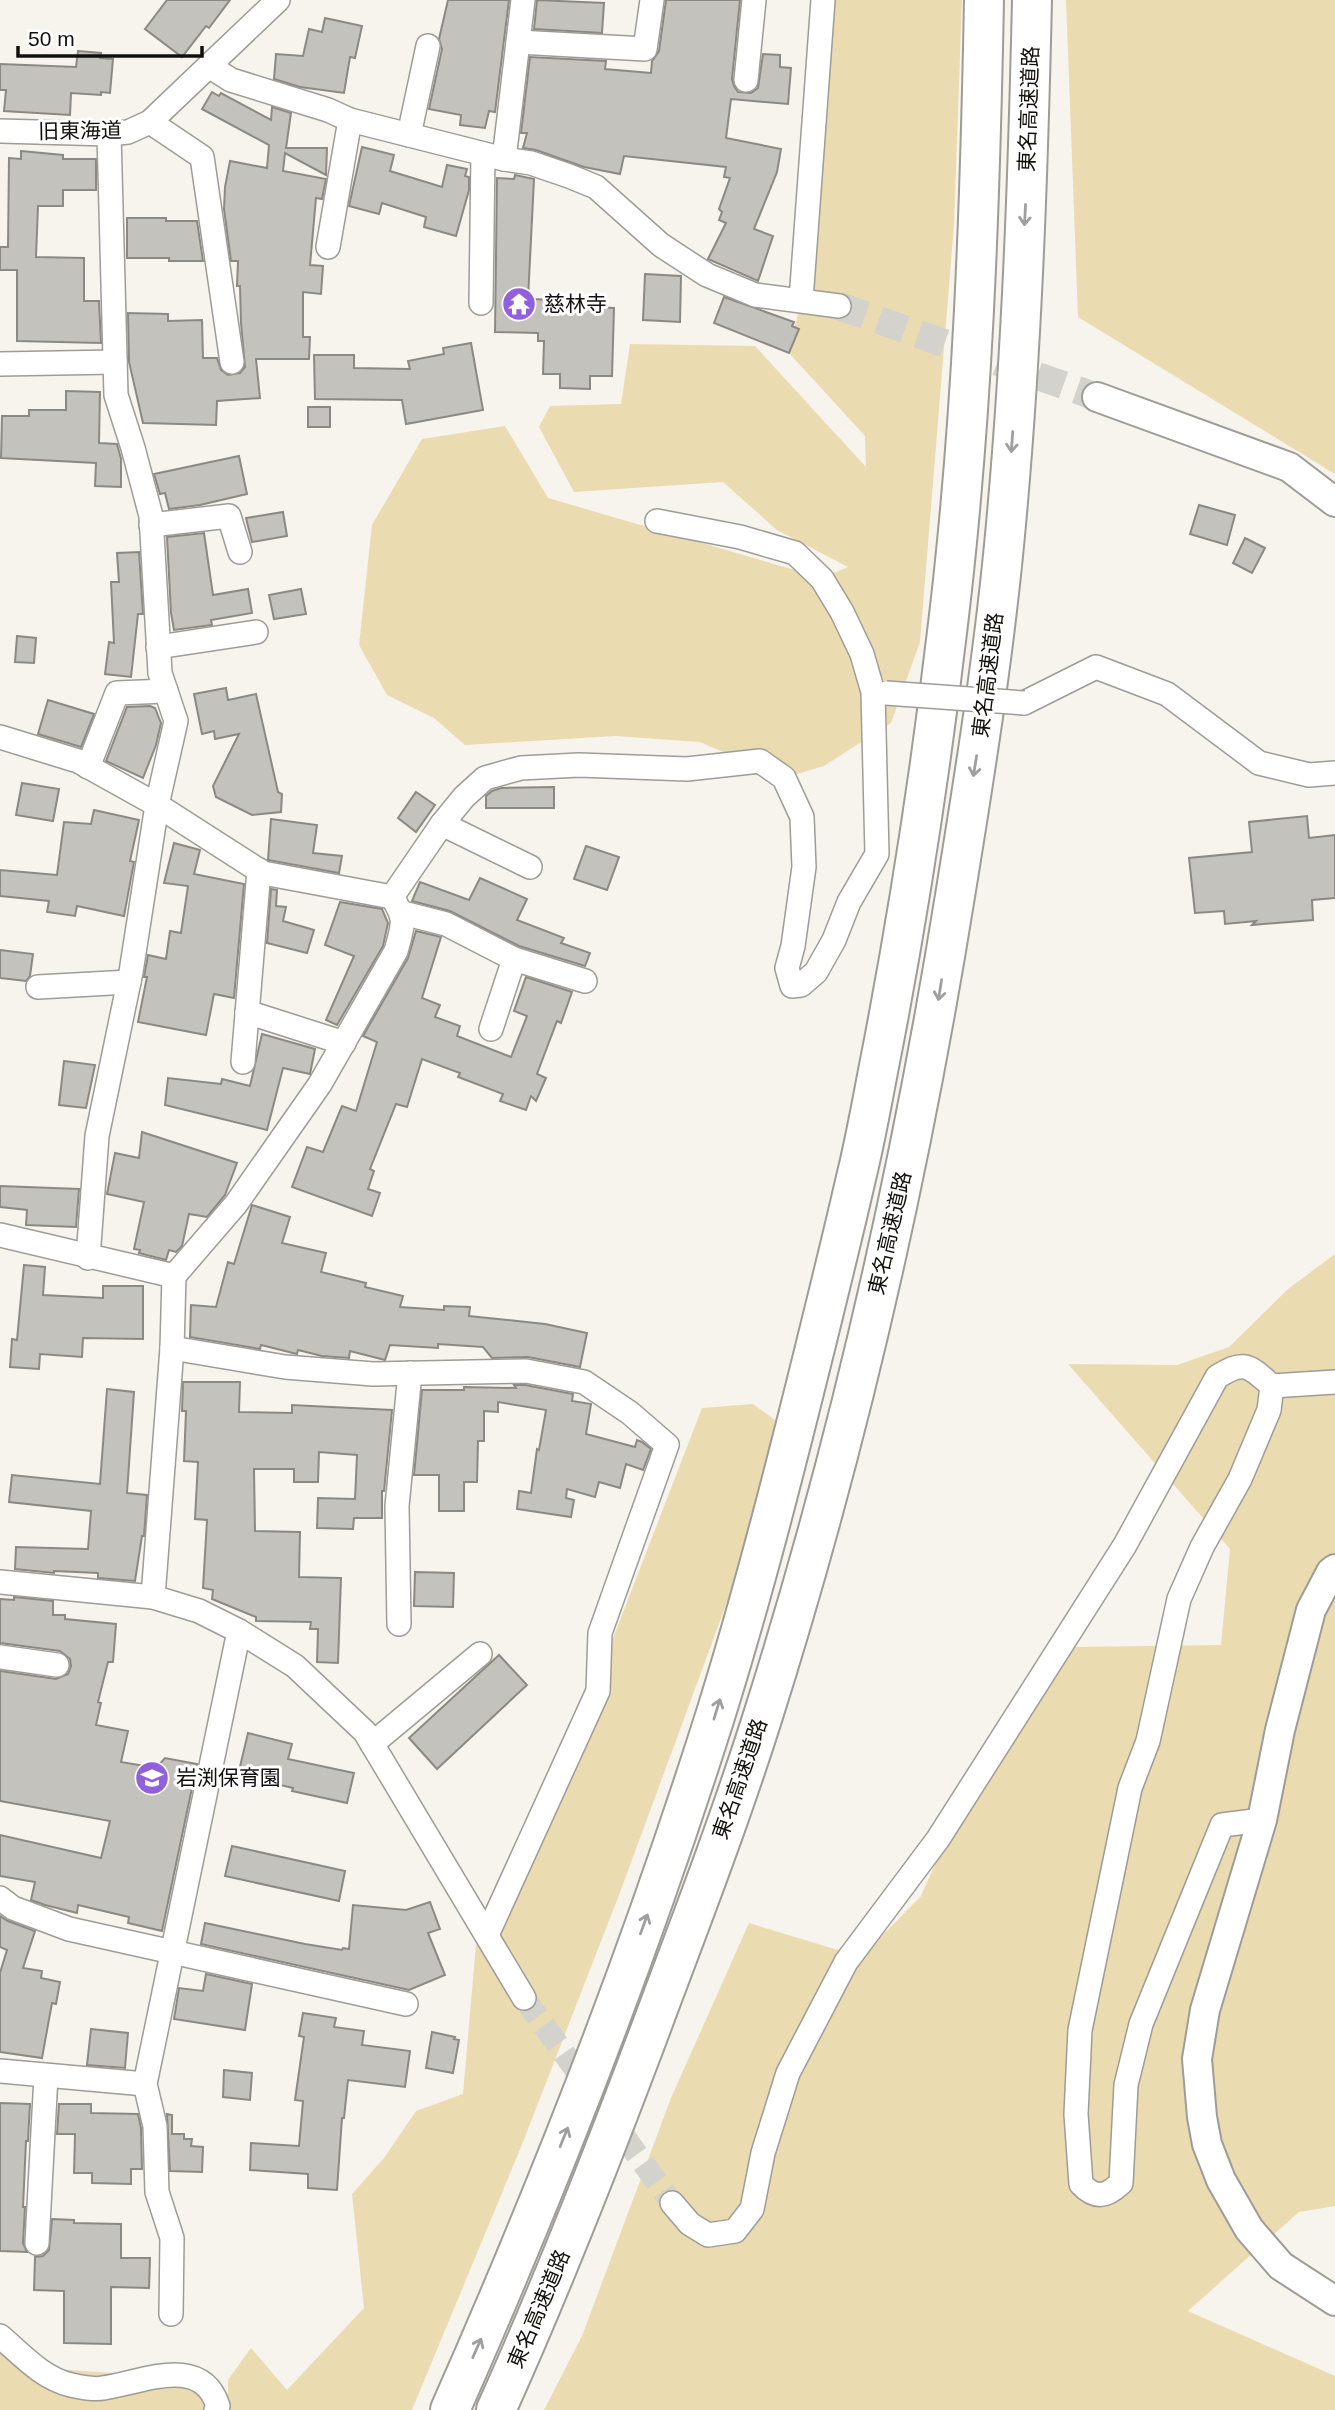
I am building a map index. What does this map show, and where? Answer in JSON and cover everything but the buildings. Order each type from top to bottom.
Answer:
[{"type":"highway","name":"東名高速道路","points":[[450,2410],[567,2131],[647,1917],[716,1712],[764,1551],[858,1173],[903,940],[949,618],[970,377],[981,152],[984,0]]},
{"type":"highway","name":"東名高速道路","points":[[496,2410],[524,2349],[605,2151],[688,1930],[760,1724],[812,1550],[896,1214],[935,1018],[964,844],[986,694],[1006,526],[1022,290],[1032,0]]},
{"type":"street","name":"旧東海道","points":[[0,131],[109,134],[128,132],[150,122],[278,0]]},
{"type":"street","points":[[481,303],[493,157],[518,42],[523,0]]},
{"type":"street","points":[[518,42],[645,49],[652,0]]},
{"type":"street","points":[[746,80],[754,0]]},
{"type":"street","points":[[801,300],[823,0]]},
{"type":"street","points":[[409,135],[428,46]]},
{"type":"street","points":[[209,65],[231,80],[328,110],[350,120],[493,157],[531,163],[596,187],[661,245],[707,275],[755,295],[839,306]]},
{"type":"street","points":[[328,247],[350,120]]},
{"type":"street","points":[[150,122],[202,157],[232,362]]},
{"type":"street","points":[[88,1258],[97,1136],[129,982],[157,805],[176,721],[160,673],[151,525],[133,449],[116,396],[109,134]]},
{"type":"street","points":[[0,364],[115,362]]},
{"type":"street","points":[[1097,397],[1289,467],[1335,502]]},
{"type":"street","points":[[151,525],[229,516],[240,552]]},
{"type":"street","points":[[153,1597],[172,1348],[174,1276],[236,1204],[320,1084],[396,951],[402,930],[398,905],[442,824],[464,797],[485,778],[521,768],[579,765],[687,769],[761,761],[784,778],[802,817],[804,867],[793,946],[787,968],[792,986],[801,985],[816,972],[835,940],[849,902],[877,854],[880,692],[842,612],[822,579],[795,553],[740,537],[657,521]]},
{"type":"street","points":[[158,647],[256,632]]},
{"type":"street","points":[[880,692],[1024,703],[1096,667],[1167,694],[1259,763],[1309,775],[1335,773]]},
{"type":"street","points":[[88,767],[117,693],[166,691]]},
{"type":"street","points":[[0,737],[78,761],[157,805],[263,873],[398,905],[446,924],[514,960],[584,981]]},
{"type":"street","points":[[442,824],[530,867]]},
{"type":"street","points":[[243,1062],[259,870]]},
{"type":"street","points":[[491,1028],[514,960]]},
{"type":"street","points":[[38,987],[129,982]]},
{"type":"street","points":[[247,1012],[344,1043]]},
{"type":"street","points":[[0,1235],[88,1258],[174,1276]]},
{"type":"street","points":[[172,1348],[285,1367],[373,1374],[526,1371],[584,1382],[630,1413],[667,1445],[600,1633],[598,1691],[487,1936]]},
{"type":"street","points":[[672,2203],[690,2224],[708,2235],[735,2231],[752,2209],[763,2153],[788,2073],[846,1962],[937,1839],[1125,1545],[1217,1377],[1232,1367],[1250,1367],[1272,1386],[1335,1382]]},
{"type":"street","points":[[399,1624],[397,1506],[410,1373]]},
{"type":"street","points":[[1262,1819],[1222,1825],[1141,2024],[1126,2085],[1121,2183],[1101,2195],[1089,2193],[1082,2184],[1076,2114],[1080,2029],[1130,1788],[1148,1741],[1179,1599],[1202,1546],[1240,1479],[1269,1410],[1272,1386]]},
{"type":"street","points":[[1335,1569],[1311,1610],[1280,1730],[1262,1819],[1205,2011],[1197,2059],[1207,2144],[1216,2168],[1249,2229],[1281,2266],[1335,2301]]},
{"type":"street","points":[[0,1582],[153,1597],[199,1611],[239,1631],[295,1666],[365,1732],[524,1998]]},
{"type":"street","points":[[172,2314],[172,2238],[157,2192],[155,2126],[145,2084],[239,1631]]},
{"type":"street","points":[[372,1744],[480,1654]]},
{"type":"street","points":[[0,1657],[57,1665]]},
{"type":"street","points":[[0,1898],[13,1908],[69,1929],[406,2004]]},
{"type":"street","points":[[0,2071],[145,2084]]},
{"type":"street","points":[[37,2243],[46,2076]]},
{"type":"street","points":[[0,2336],[41,2372],[70,2385],[101,2389],[166,2375],[192,2376],[214,2393],[218,2406],[216,2410]]},
{"type":"shaded area","points":[[823,0],[962,0],[954,225],[920,642],[891,723],[824,766],[784,778],[700,742],[615,736],[465,745],[434,718],[387,695],[359,645],[372,525],[422,439],[505,426],[548,498],[822,578],[848,567],[777,530],[723,482],[574,492],[539,427],[550,406],[621,404],[630,344],[755,346],[866,467],[865,436],[789,353],[801,300]]},
{"type":"shaded area","points":[[1066,0],[1335,0],[1335,474],[1078,317]]},
{"type":"shaded area","points":[[1335,1254],[1335,2206],[1299,2212],[1188,2311],[1335,2376],[1335,2410],[544,2410],[582,2336],[671,2098],[749,1923],[861,1957],[921,1896],[952,1826],[1030,1676],[1074,1647],[1221,1645],[1230,1549],[1068,1364],[1177,1365],[1229,1347],[1288,1289]]},
{"type":"shaded area","points":[[753,1404],[775,1420],[761,1510],[619,1895],[523,2142],[412,2410],[228,2410],[228,2380],[251,2348],[287,2390],[364,2308],[352,2194],[384,2158],[416,2111],[463,2094],[476,1945],[551,1823],[612,1641],[702,1408]]},
{"type":"shaded area","points":[[0,2347],[55,2369],[214,2380],[212,2410],[0,2410]]},
{"type":"tunnel","points":[[839,306],[1097,397]]},
{"type":"tunnel","points":[[524,1998],[672,2203]]},
{"type":"place","name":"慈林寺","points":[[519,304]]},
{"type":"place","name":"岩渕保育園","points":[[152,1778]]}]
